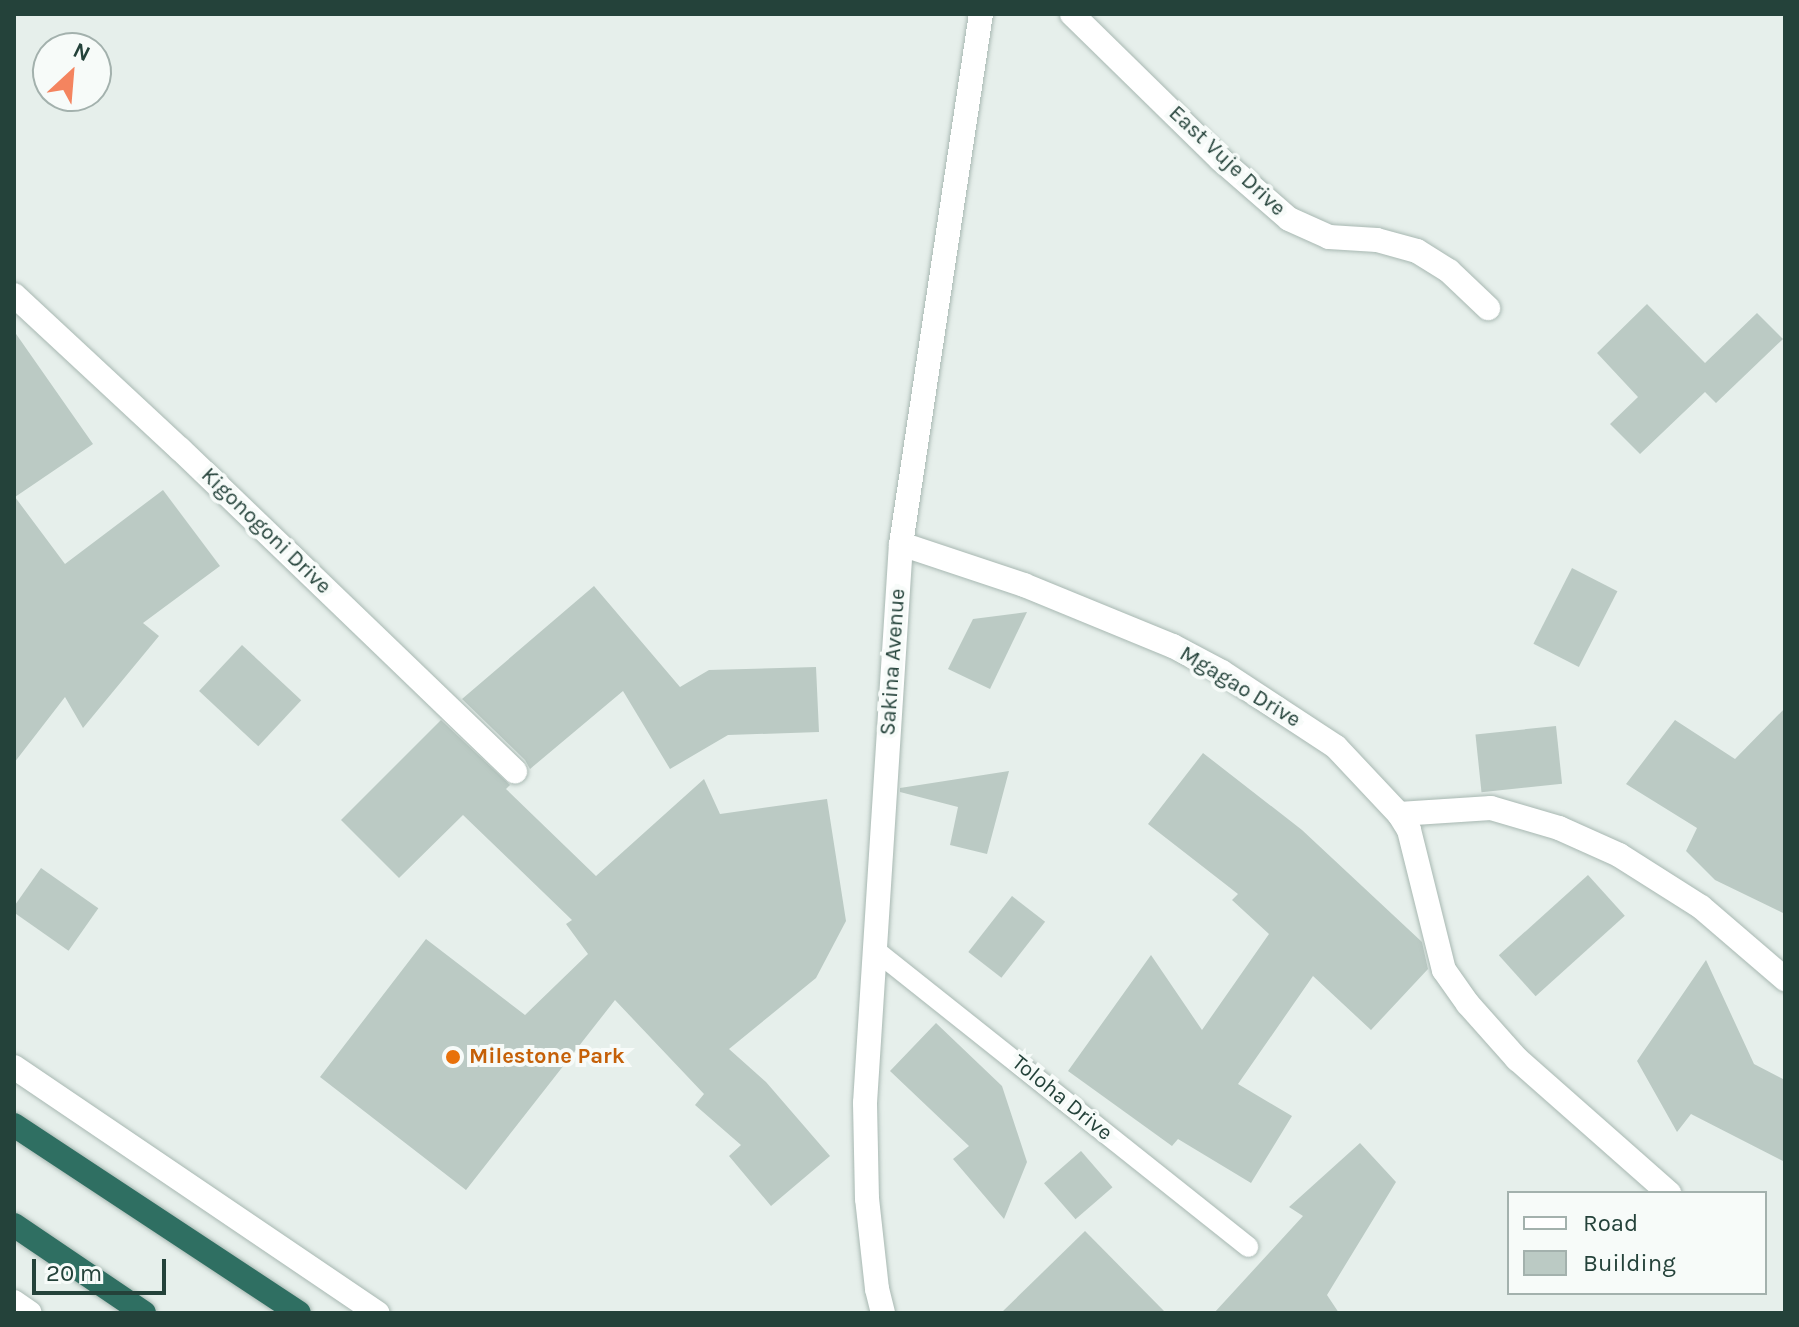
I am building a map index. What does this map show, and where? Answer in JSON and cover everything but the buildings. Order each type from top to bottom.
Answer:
[{"type":"highway","points":[[14,1125],[299,1313]]},
{"type":"highway","points":[[14,1225],[144,1313]]},
{"type":"street","name":"Sakina Avenue","points":[[883,1313],[877,1289],[867,1199],[865,1103],[901,544],[981,14]]},
{"type":"street","name":"East Vuje Drive","points":[[1072,14],[1220,159],[1289,219],[1329,237],[1377,240],[1417,251],[1449,271],[1488,308]]},
{"type":"street","name":"Kigonogoni Drive","points":[[14,295],[180,449],[515,771]]},
{"type":"street","name":"Mgagao Drive","points":[[901,544],[1024,585],[1173,646],[1222,672],[1336,747],[1399,814],[1414,841],[1421,885],[1444,970],[1483,1024],[1517,1059],[1667,1191]]},
{"type":"street","points":[[1399,814],[1491,808],[1559,828],[1619,855],[1701,907],[1785,979]]},
{"type":"street","points":[[14,1067],[377,1313]]},
{"type":"street","points":[[14,1302],[30,1313]]},
{"type":"lane","name":"Toloha Drive","points":[[875,950],[1248,1247]]},
{"type":"place","name":"Milestone Park","points":[[453,1057]]}]
